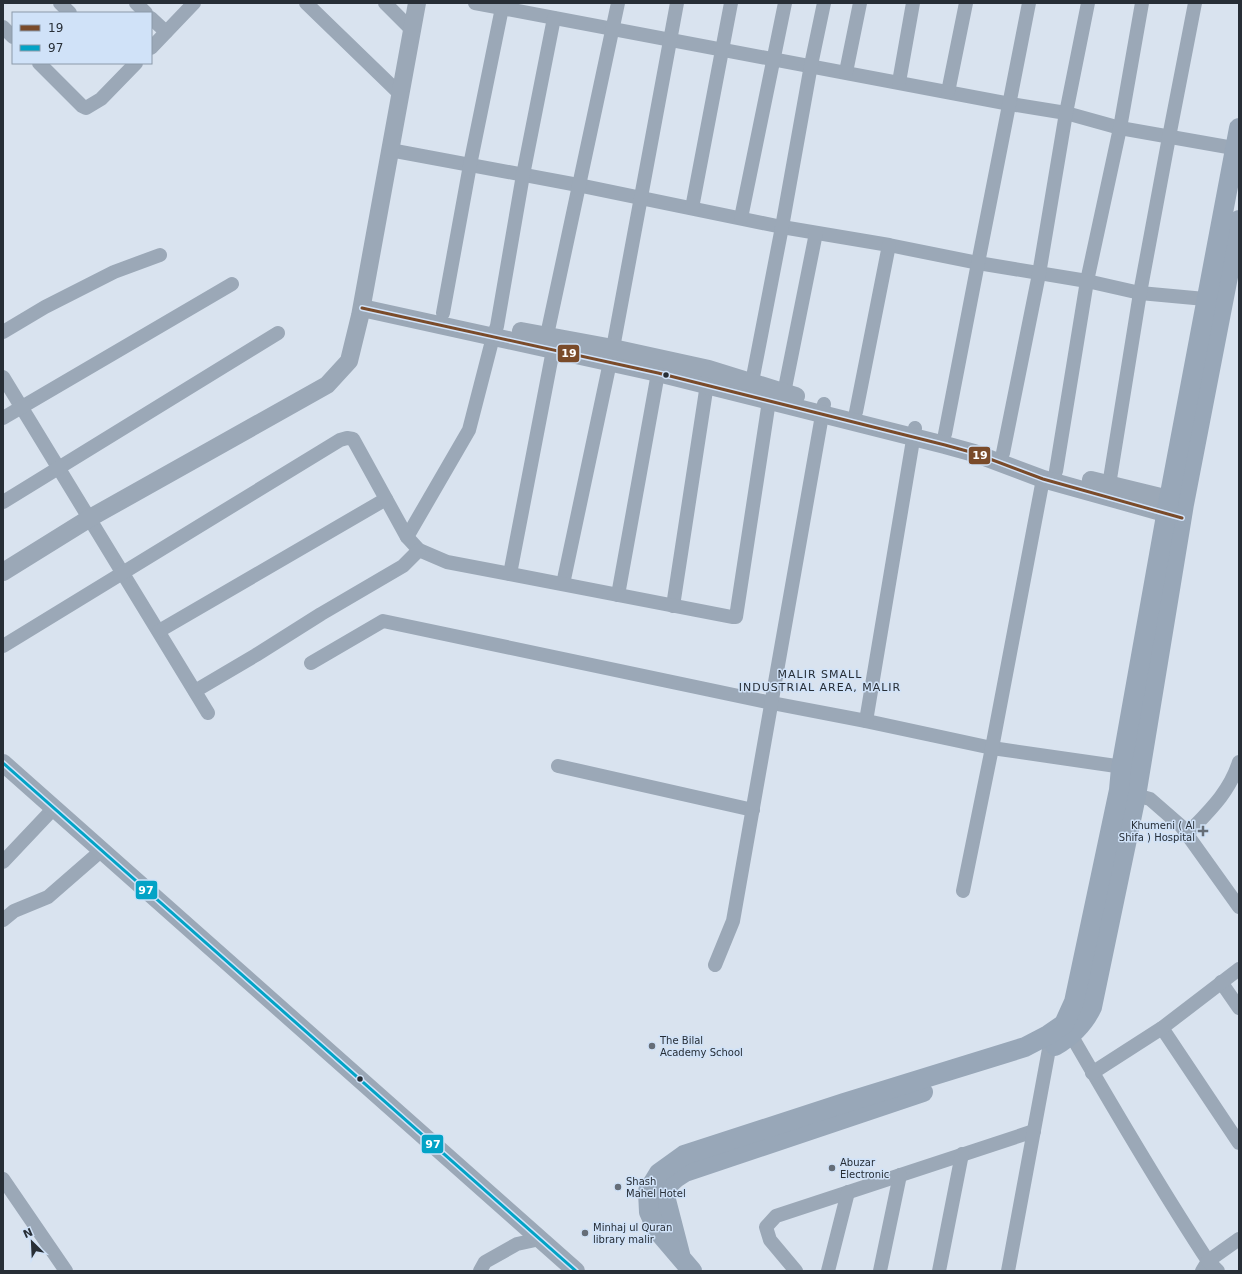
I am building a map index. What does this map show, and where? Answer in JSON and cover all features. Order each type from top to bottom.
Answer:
[{"type":"main road","points":[[1128,793],[1120,768],[1175,509],[1215,300],[1239,128]]},
{"type":"main road","points":[[1215,300],[1239,220]]},
{"type":"main road","points":[[686,1264],[665,1196],[667,1188],[678,1176],[686,1172],[1033,1056],[1049,1049],[1068,1029],[1128,793],[1141,769],[1175,509]]},
{"type":"main road","points":[[686,1264],[657,1230],[649,1212],[648,1191],[659,1173],[684,1155],[844,1103],[1025,1047],[1048,1035],[1068,1029]]},
{"type":"street","points":[[60,3],[69,12]]},
{"type":"street","points":[[136,3],[145,12]]},
{"type":"street","points":[[152,47],[194,3]]},
{"type":"street","points":[[306,3],[400,94]]},
{"type":"street","points":[[385,3],[412,30]]},
{"type":"street","points":[[3,572],[90,518],[327,385],[349,361],[363,302],[417,3]]},
{"type":"street","points":[[475,3],[811,65],[1010,104],[1066,113],[1120,128],[1237,148]]},
{"type":"street","points":[[510,574],[578,185],[618,3]]},
{"type":"street","points":[[563,584],[611,355],[677,3]]},
{"type":"street","points":[[692,208],[731,3]]},
{"type":"street","points":[[741,218],[785,3]]},
{"type":"street","points":[[752,382],[811,65],[824,3]]},
{"type":"street","points":[[846,72],[860,3]]},
{"type":"street","points":[[899,82],[914,3]]},
{"type":"street","points":[[948,92],[966,3]]},
{"type":"street","points":[[946,434],[1029,3]]},
{"type":"street","points":[[1004,453],[1039,274],[1066,113],[1088,3]]},
{"type":"street","points":[[963,891],[1050,475],[1087,282],[1120,128],[1142,3]]},
{"type":"street","points":[[1110,485],[1140,293],[1195,3]]},
{"type":"street","points":[[443,313],[470,165],[502,8]]},
{"type":"street","points":[[407,537],[468,430],[495,332],[523,175],[554,18]]},
{"type":"street","points":[[152,19],[166,32]]},
{"type":"street","points":[[3,27],[12,36]]},
{"type":"street","points":[[40,64],[82,106],[86,108],[101,99],[129,65]]},
{"type":"street","points":[[390,150],[578,185],[782,227],[889,245],[1140,293],[1215,300]]},
{"type":"street","points":[[3,646],[340,440],[347,438],[353,439],[407,537],[418,550],[447,562],[673,606],[732,617],[736,616],[776,397],[816,233]]},
{"type":"street","points":[[856,412],[889,245]]},
{"type":"street","points":[[3,332],[45,307],[114,272],[160,255]]},
{"type":"street","points":[[3,418],[232,284]]},
{"type":"street","points":[[363,302],[443,313],[495,332]]},
{"type":"street","points":[[363,302],[495,332],[611,355],[709,369],[752,382],[776,397]]},
{"type":"street","points":[[3,502],[278,333]]},
{"type":"street","points":[[611,355],[658,372],[707,384],[776,397],[914,432],[946,434],[1004,453],[1050,475]]},
{"type":"street","points":[[618,595],[658,372]]},
{"type":"street","points":[[3,377],[208,713]]},
{"type":"street","points":[[673,606],[707,384]]},
{"type":"street","points":[[823,409],[856,412],[974,453],[1175,509]]},
{"type":"street","points":[[715,965],[733,921],[823,409]]},
{"type":"street","points":[[866,721],[914,432]]},
{"type":"street","points":[[1090,486],[1110,485],[1175,509]]},
{"type":"street","points":[[158,631],[386,499]]},
{"type":"street","points":[[195,691],[403,566],[418,550]]},
{"type":"street","points":[[311,663],[383,621],[772,704],[866,721],[992,748],[1120,768],[1141,769]]},
{"type":"street","points":[[3,762],[576,1271]]},
{"type":"street","points":[[1187,834],[1218,802],[1234,776],[1239,762]]},
{"type":"street","points":[[558,766],[753,810]]},
{"type":"street","points":[[1128,793],[1150,799],[1181,826],[1239,907]]},
{"type":"street","points":[[3,862],[54,808]]},
{"type":"street","points":[[3,920],[14,911],[48,897],[102,850]]},
{"type":"street","points":[[1092,1073],[1162,1028],[1239,969]]},
{"type":"street","points":[[1221,982],[1239,1008]]},
{"type":"street","points":[[1162,1028],[1239,1143]]},
{"type":"street","points":[[1068,1029],[1092,1073],[1171,1204],[1205,1266],[1218,1271]]},
{"type":"street","points":[[1008,1271],[1049,1049]]},
{"type":"street","points":[[796,1271],[770,1240],[766,1227],[776,1216],[1034,1130]]},
{"type":"street","points":[[939,1271],[962,1154]]},
{"type":"street","points":[[880,1271],[900,1175]]},
{"type":"street","points":[[3,1179],[66,1271]]},
{"type":"street","points":[[828,1271],[848,1192]]},
{"type":"street","points":[[480,1271],[484,1262],[517,1244],[540,1239]]},
{"type":"street","points":[[1205,1266],[1239,1239]]},
{"type":"transit line","name":"19","points":[[362,308],[658,373],[945,445],[974,453],[1043,479],[1182,518]]},
{"type":"transit line","name":"97","points":[[3,763],[576,1271]]},
{"type":"place","name":"Khumeni ( Al Shifa ) Hospital","points":[[1203,831]]},
{"type":"place","name":"The Bilal Academy School","points":[[652,1046]]},
{"type":"place","name":"Abuzar Electronic","points":[[832,1168]]},
{"type":"place","name":"Shash Mahel Hotel","points":[[618,1187]]},
{"type":"place","name":"Minhaj ul Quran library malir","points":[[585,1233]]},
{"type":"district","name":"MALIR SMALL INDUSTRIAL AREA, MALIR","points":[[820,680]]}]
